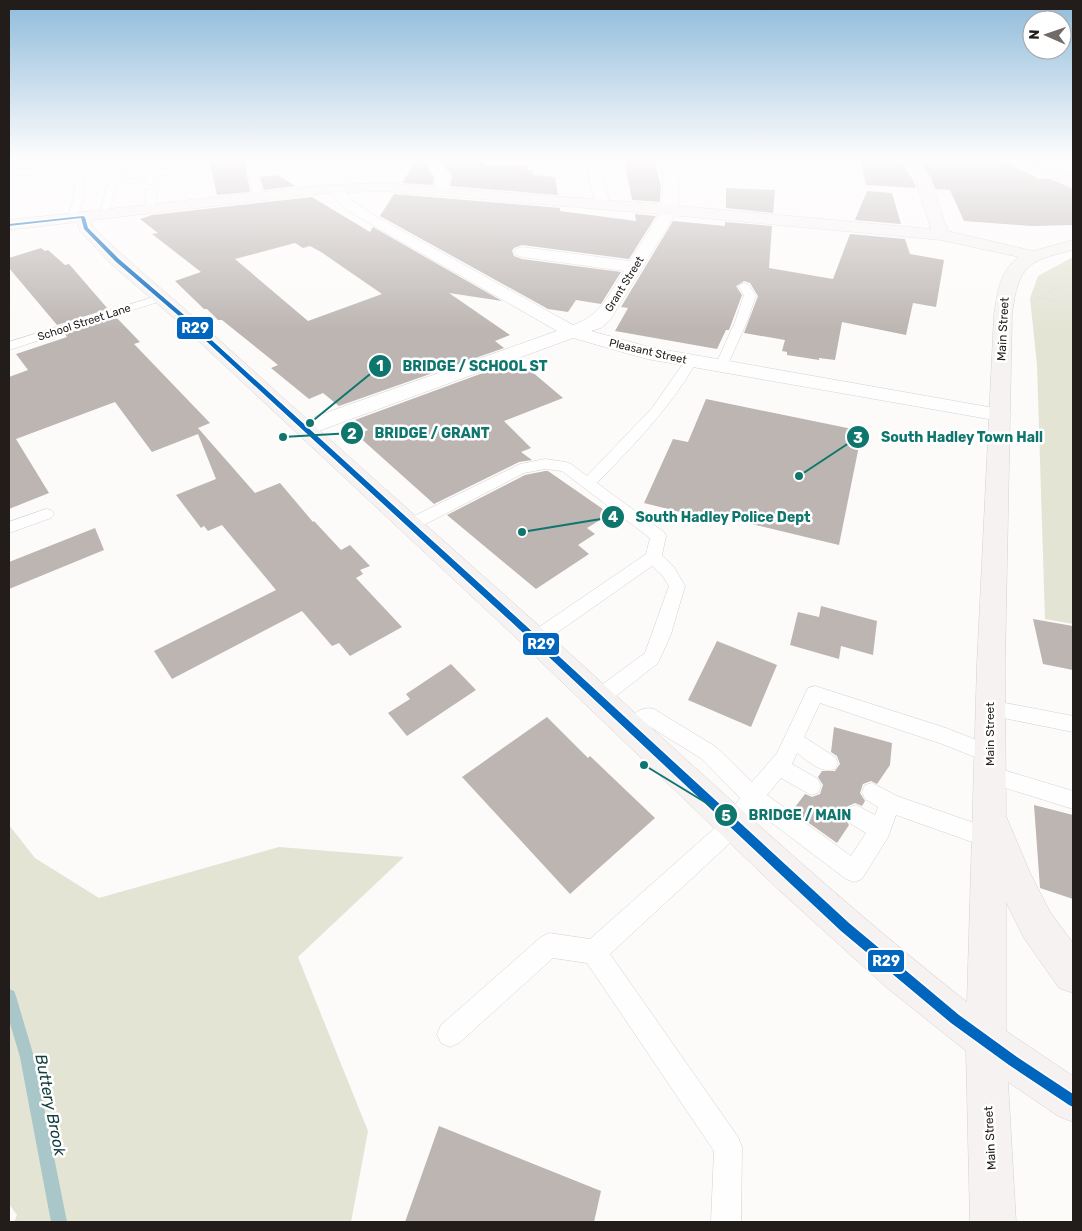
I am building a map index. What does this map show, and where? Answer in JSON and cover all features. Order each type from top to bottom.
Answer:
[{"type":"main road","points":[[9,224],[91,216]]},
{"type":"main road","points":[[740,216],[942,235],[1033,256],[1073,245]]},
{"type":"main road","points":[[935,216],[942,235]]},
{"type":"main road","points":[[87,217],[86,228],[117,260],[305,428],[634,729],[734,825],[862,942],[986,1042],[1073,1101]]},
{"type":"main road","name":"Main Street","points":[[993,1222],[986,1042],[990,708],[1000,415],[1006,289],[1010,277],[1015,270],[1033,256]]},
{"type":"main road","points":[[989,826],[1037,925],[1073,974]]},
{"type":"street","name":"Pleasant Street","points":[[366,216],[572,332],[647,353],[1000,415]]},
{"type":"street","name":"Grant Street","points":[[305,428],[594,324],[604,316],[666,216]]},
{"type":"street","points":[[522,252],[634,267]]},
{"type":"lane","points":[[721,366],[747,306],[750,295],[744,286]]},
{"type":"lane","name":"School Street Lane","points":[[9,346],[160,298]]},
{"type":"lane","points":[[588,484],[652,416],[681,381],[691,361]]},
{"type":"lane","points":[[410,525],[520,468],[544,464],[566,467],[658,536],[653,556],[534,639]]},
{"type":"lane","points":[[9,528],[46,514]]},
{"type":"lane","points":[[599,698],[652,658],[662,634],[677,586],[668,571],[653,556]]},
{"type":"lane","points":[[594,952],[734,825],[753,796],[778,766],[794,741],[815,694],[946,737],[990,764],[1073,800]]},
{"type":"lane","points":[[990,708],[1073,724]]},
{"type":"lane","points":[[634,729],[647,715],[709,753],[753,796],[854,871],[880,830],[881,797],[989,826]]},
{"type":"lane","points":[[794,741],[828,763]]},
{"type":"lane","points":[[778,766],[811,786]]},
{"type":"lane","points":[[856,815],[880,830]]},
{"type":"lane","points":[[450,1034],[549,945],[594,952],[728,1147],[726,1222]]},
{"type":"path","points":[[1029,303],[1062,285],[1073,286]]},
{"type":"path","points":[[1038,298],[1073,302]]},
{"type":"green space","points":[[1073,257],[1073,624],[1045,619],[1037,365],[1030,298],[1038,276]]},
{"type":"green space","points":[[9,825],[35,858],[99,898],[279,847],[404,857],[298,957],[368,1131],[351,1222],[14,1222],[17,1215],[9,1204]]},
{"type":"building","points":[[148,216],[344,216],[370,232],[373,227],[502,301],[449,293],[510,335],[495,341],[504,348],[339,406],[323,393],[309,399],[271,368],[278,365],[222,320],[218,320],[207,309],[204,309],[175,281],[201,272],[152,234],[158,233],[140,219]],"holes":[[[295,243],[303,248],[310,246],[321,252],[382,294],[308,321],[235,259]]]},
{"type":"building","points":[[381,216],[601,216],[636,221],[635,216],[656,216],[629,259],[522,245],[514,248],[512,251],[514,256],[522,259],[621,272],[601,304],[576,300],[568,312],[548,309]]},
{"type":"building","points":[[856,216],[899,216],[901,224],[855,220]]},
{"type":"building","points":[[962,216],[1073,216],[1073,225],[1032,226],[964,221]]},
{"type":"building","points":[[673,221],[725,226],[725,222],[772,226],[769,268],[833,279],[850,234],[905,239],[910,254],[944,260],[936,307],[913,303],[906,335],[842,322],[835,360],[819,358],[819,360],[787,355],[787,352],[782,351],[785,340],[744,333],[758,296],[750,283],[744,281],[736,286],[742,295],[729,330],[726,330],[717,349],[615,331],[628,308],[621,307]]},
{"type":"building","points":[[41,248],[45,251],[48,250],[65,265],[69,264],[108,309],[57,325],[9,268],[9,258]]},
{"type":"building","points":[[116,317],[140,342],[134,344],[210,423],[198,428],[255,493],[280,483],[313,522],[341,550],[350,545],[370,566],[360,570],[363,574],[356,578],[402,627],[350,656],[339,643],[332,646],[302,611],[172,679],[154,651],[276,590],[222,525],[208,531],[204,526],[201,528],[176,495],[216,479],[198,434],[152,452],[115,402],[16,439],[49,493],[9,509],[9,377],[28,370],[16,354],[67,337],[65,334]]},
{"type":"building","points":[[518,360],[563,398],[504,421],[531,448],[521,452],[532,460],[519,462],[434,504],[357,435],[368,430],[355,420]]},
{"type":"building","points":[[706,399],[862,431],[839,545],[698,511],[696,516],[644,503],[673,439],[688,442]]},
{"type":"building","points":[[548,471],[610,514],[587,528],[595,534],[578,545],[589,554],[536,589],[447,515],[525,475]]},
{"type":"building","points":[[95,528],[104,550],[9,589],[9,562]]},
{"type":"building","points":[[821,606],[877,621],[873,655],[841,646],[839,659],[790,645],[798,612],[819,617]]},
{"type":"building","points":[[1033,619],[1073,626],[1073,670],[1043,664]]},
{"type":"building","points":[[717,641],[777,665],[751,727],[688,700]]},
{"type":"building","points":[[451,664],[476,690],[407,736],[388,713],[410,699],[406,694]]},
{"type":"building","points":[[547,717],[588,758],[590,756],[655,818],[570,894],[462,777]]},
{"type":"building","points":[[834,727],[892,743],[890,765],[877,784],[871,781],[863,784],[860,793],[865,801],[862,806],[855,803],[846,807],[843,816],[849,825],[837,843],[792,811],[805,794],[812,797],[820,794],[823,785],[818,777],[822,771],[835,771],[840,764],[837,756],[831,752]]},
{"type":"building","points":[[1034,805],[1073,815],[1073,899],[1040,888]]},
{"type":"building","points":[[439,1126],[601,1191],[594,1222],[405,1222]]},
{"type":"waterway","name":"Buttery Brook","points":[[9,996],[27,1057],[59,1222]]},
{"type":"transit line","name":"R29","points":[[9,225],[83,217],[86,228],[117,260],[181,315],[522,627],[845,927],[955,1019],[1073,1101]]},
{"type":"place","name":"BRIDGE / SCHOOL ST","points":[[310,423]]},
{"type":"place","name":"BRIDGE / GRANT","points":[[283,437]]},
{"type":"place","name":"South Hadley Town Hall","points":[[799,476]]},
{"type":"place","name":"South Hadley Police Dept","points":[[522,532]]},
{"type":"place","name":"BRIDGE / MAIN","points":[[644,765]]}]
